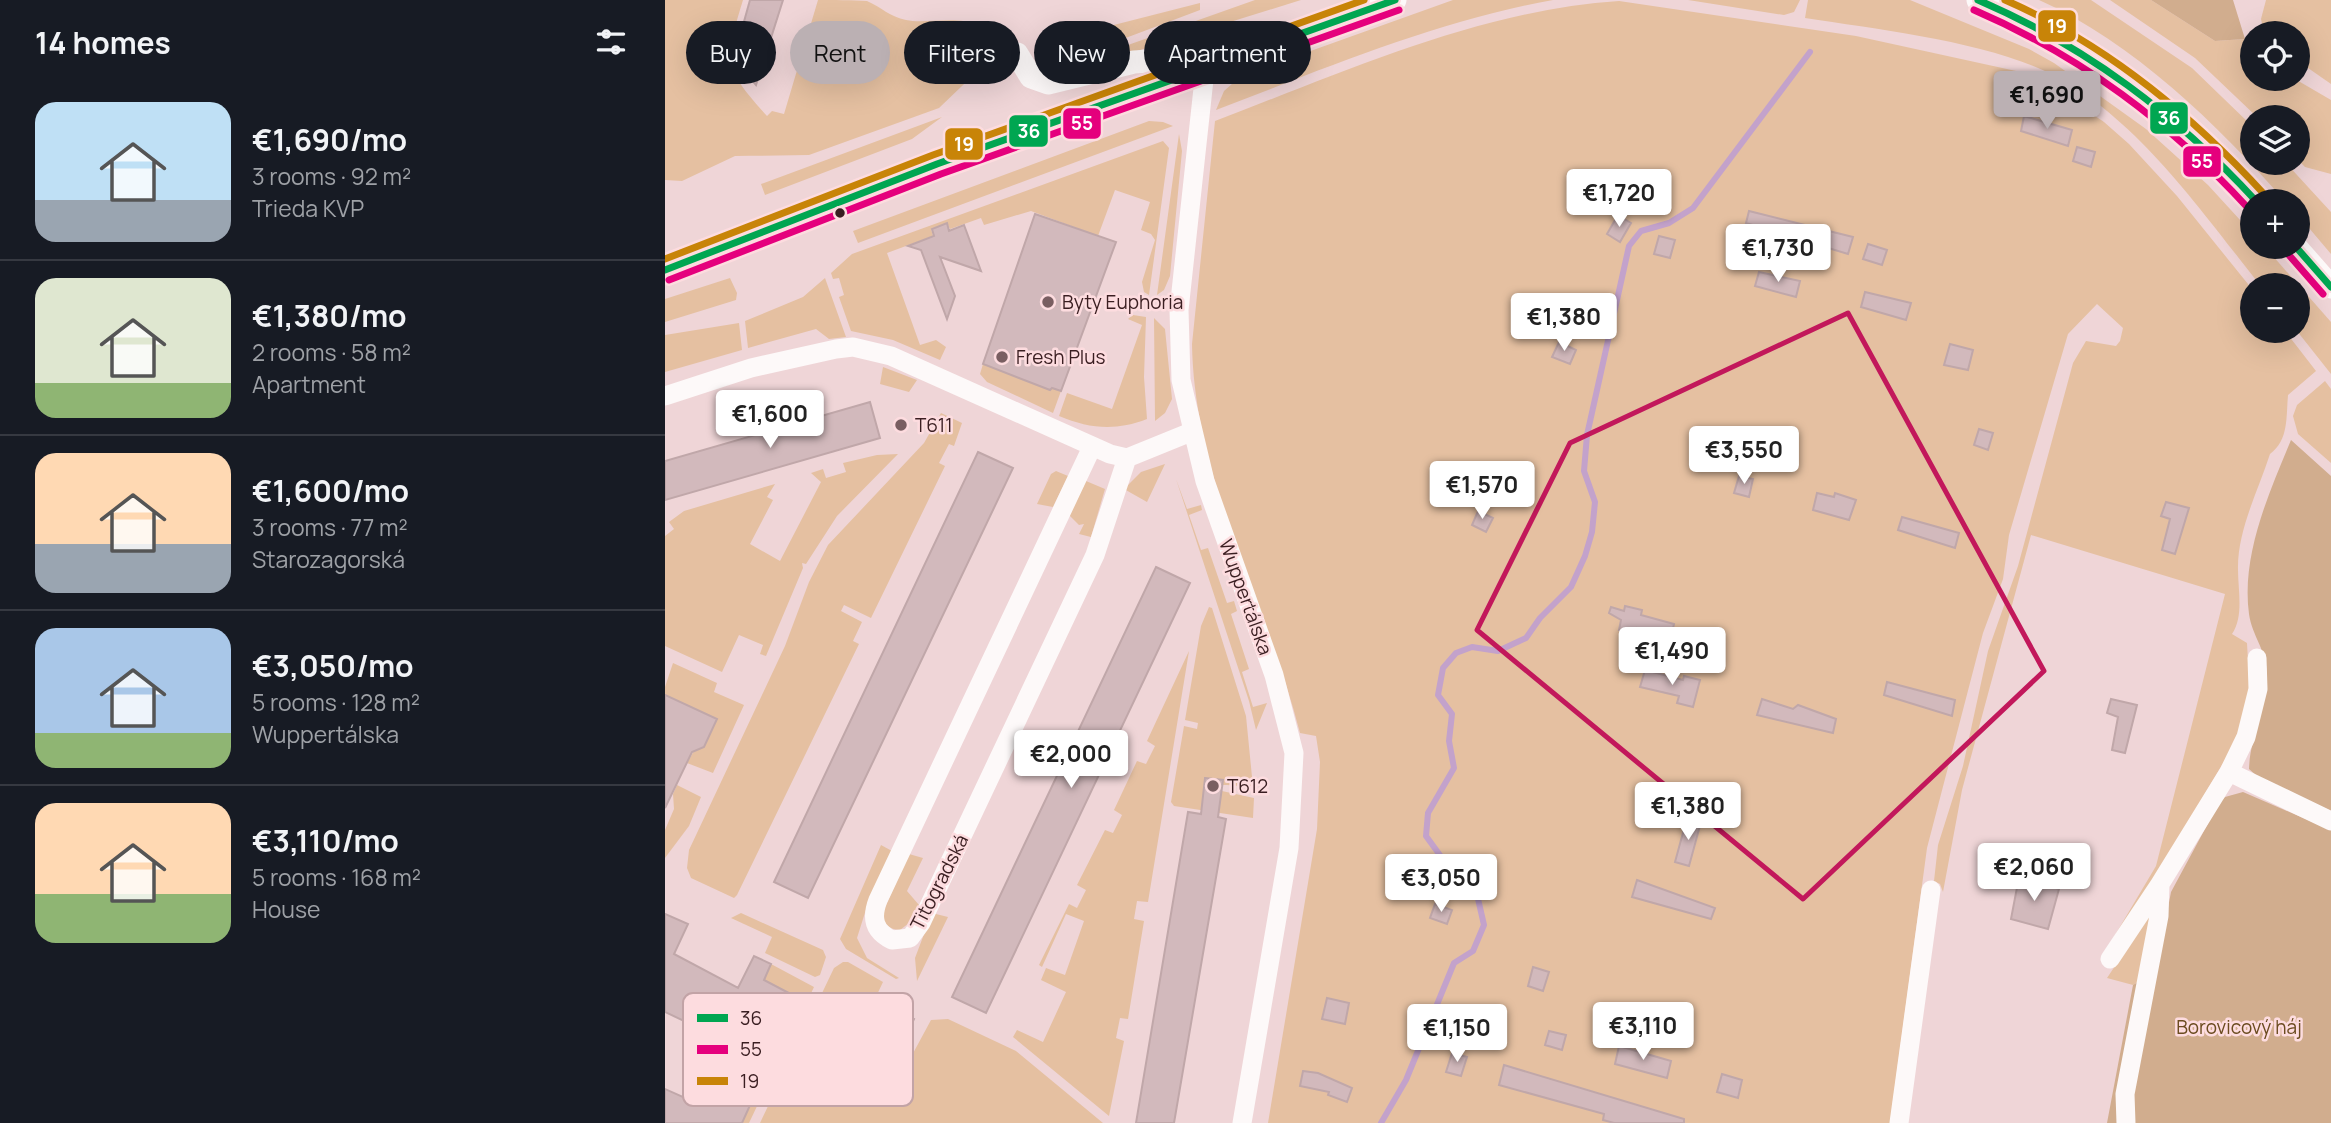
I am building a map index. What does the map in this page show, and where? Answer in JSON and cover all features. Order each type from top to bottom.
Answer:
[{"type":"street","points":[[1311,32],[1395,0]]},
{"type":"street","points":[[1978,0],[2062,41],[2141,92],[2202,144],[2245,189]]},
{"type":"street","points":[[1020,61],[1025,72],[1048,83],[1144,61]]},
{"type":"street","points":[[665,270],[1016,136],[1165,84]]},
{"type":"street","name":"Wuppertálska","points":[[1203,84],[1179,310],[1181,380],[1191,432],[1205,481],[1274,675],[1294,753],[1289,848],[1242,1123]]},
{"type":"street","points":[[2306,259],[2331,287]]},
{"type":"street","points":[[665,396],[751,368],[853,347],[891,356],[1091,447],[1127,458],[1191,432]]},
{"type":"street","name":"Titogradská","points":[[1091,447],[878,900],[874,919],[877,929],[892,940],[910,938],[924,916],[1095,555],[1127,458]]},
{"type":"street","points":[[2110,960],[2229,772],[2251,724],[2258,689],[2257,658]]},
{"type":"street","points":[[2229,772],[2331,821]]},
{"type":"street","points":[[2126,1123],[2125,1094],[2159,916],[2160,884]]},
{"type":"street","points":[[1899,1123],[1931,890]]},
{"type":"highlighted area","points":[[1848,313],[2044,671],[1803,899],[1477,630],[1570,443]]},
{"type":"shaded area","points":[[665,0],[743,0],[737,21],[686,21],[686,84],[741,84],[767,116],[772,111],[784,114],[793,84],[890,84],[890,21],[812,21],[818,0],[867,1],[895,17],[917,21],[904,21],[904,84],[964,84],[939,108],[809,155],[735,156],[682,181],[665,180]]},
{"type":"shaded area","points":[[1255,0],[1301,0],[1233,21],[1196,21]]},
{"type":"shaded area","points":[[1453,0],[1553,0],[1424,33],[1311,73],[1311,51]]},
{"type":"shaded area","points":[[1688,0],[1800,0],[1794,12],[1784,15]]},
{"type":"shaded area","points":[[1808,0],[1910,0],[2029,49],[2054,63],[2146,129],[2208,185],[2240,220],[2240,259],[2276,259],[2288,273],[2251,273],[2161,163],[2103,108],[2071,85],[2038,68],[1984,50],[1805,18]]},
{"type":"shaded area","points":[[2039,0],[2091,0],[2192,68],[2240,114],[2240,152],[2203,115],[2140,62],[2108,38]]},
{"type":"shaded area","points":[[2110,0],[2151,0],[2215,41],[2240,39],[2240,91],[2310,91],[2310,88],[2331,100],[2331,174],[2310,168],[2310,105],[2244,105],[2195,58]]},
{"type":"shaded area","points":[[2266,0],[2331,0],[2331,84],[2310,69],[2310,21],[2261,19]]},
{"type":"shaded area","points":[[1619,1],[1856,36],[2016,71],[2049,85],[2104,122],[2129,144],[2177,196],[2240,274],[2240,343],[2294,343],[2316,371],[2288,395],[2284,435],[2270,454],[2241,541],[2238,570],[2239,611],[2232,634],[2247,643],[2250,697],[2235,743],[2165,861],[2102,957],[2156,866],[2225,594],[2031,535],[1962,790],[1943,892],[1940,884],[1934,881],[1938,845],[1963,766],[1988,651],[2018,566],[2073,363],[2086,341],[2116,346],[2123,328],[2097,304],[2068,334],[2009,535],[2003,579],[1983,633],[1927,848],[1890,1123],[1268,1123],[1317,829],[1320,762],[1316,736],[1300,733],[1286,685],[1234,541],[1205,444],[1196,394],[1192,344],[1215,121],[1413,46],[1515,17]]},
{"type":"shaded area","points":[[1200,3],[1200,10],[1171,21],[1144,21],[1144,31],[1130,36],[1129,21]]},
{"type":"shaded area","points":[[1144,39],[1144,49],[1130,53],[1130,44]]},
{"type":"shaded area","points":[[1232,84],[1283,84],[1216,110],[1224,91]]},
{"type":"shaded area","points":[[942,117],[912,139],[765,195],[761,184]]},
{"type":"shaded area","points":[[1149,121],[1173,126],[858,243],[853,231]]},
{"type":"shaded area","points":[[1179,134],[1182,151],[1170,276],[1164,290],[1157,295]]},
{"type":"shaded area","points":[[1163,141],[1169,148],[1149,295],[1144,292],[1142,282],[1155,240],[1151,234],[1141,230],[1150,202],[1115,190],[1098,236],[1031,211],[984,225],[981,218],[950,229],[947,223],[931,229],[933,236],[887,253],[920,345],[936,340],[946,347],[940,360],[893,340],[851,331],[839,297],[844,295],[839,278],[833,279],[831,273],[852,254]]},
{"type":"shaded area","points":[[2262,175],[2297,175],[2310,189],[2274,189]]},
{"type":"shaded area","points":[[2310,189],[2331,212],[2331,254],[2310,229]]},
{"type":"shaded area","points":[[730,278],[737,293],[736,300],[665,322],[665,299]]},
{"type":"shaded area","points":[[825,278],[846,337],[829,339],[816,329],[748,348],[745,321],[803,297]]},
{"type":"shaded area","points":[[2310,298],[2331,322],[2331,374],[2306,343],[2310,343]]},
{"type":"shaded area","points":[[1133,315],[1146,317],[1144,377],[1147,419],[1103,427],[1081,424],[1059,416],[1067,393],[1112,409],[1142,325],[1128,319]]},
{"type":"shaded area","points":[[1154,318],[1165,329],[1172,399],[1165,413],[1155,421]]},
{"type":"shaded area","points":[[739,323],[742,350],[665,372],[665,335]]},
{"type":"shaded area","points":[[983,364],[1050,390],[1052,388],[1061,391],[1053,413],[987,382],[980,374]]},
{"type":"shaded area","points":[[883,367],[917,380],[909,392],[880,384]]},
{"type":"shaded area","points":[[2325,381],[2331,389],[2331,463],[2298,434],[2293,416],[2297,405]]},
{"type":"shaded area","points":[[941,413],[962,423],[954,446],[949,444],[939,463],[945,466],[871,618],[844,605],[841,611],[862,622],[853,641],[859,644],[737,895],[734,898],[691,878],[687,868],[689,850],[785,646],[809,582],[828,545],[924,443]]},
{"type":"shaded area","points":[[898,454],[837,516],[806,564],[802,563],[803,568],[766,656],[760,654],[763,645],[739,635],[722,672],[665,646],[665,536],[674,529],[669,522],[684,511],[775,484],[767,497],[773,500],[750,544],[780,561],[821,482],[811,473],[823,469],[826,478],[846,472],[843,463],[877,455]]},
{"type":"shaded area","points":[[1165,464],[1147,502],[1124,489],[1141,472]]},
{"type":"shaded area","points":[[1056,471],[1068,476],[1053,507],[1037,504],[1051,474]]},
{"type":"shaded area","points":[[1176,479],[1187,509],[1201,505],[1202,510],[1189,515],[1201,550],[1208,548],[1227,603],[1234,601],[1237,611],[1231,614],[1249,669],[1242,672],[1253,707],[1267,703],[1256,730],[1249,701]]},
{"type":"shaded area","points":[[1086,481],[1105,489],[1091,537],[1079,534],[1084,524],[1079,525],[1069,515]]},
{"type":"shaded area","points":[[1209,607],[1212,608],[1246,716],[1253,787],[1223,785],[1223,780],[1204,792],[1221,795],[1222,791],[1254,798],[1253,818],[1174,806],[1171,802],[1184,726],[1197,729],[1198,723],[1185,720],[1201,626]]},
{"type":"shaded area","points":[[1189,651],[1148,902],[1137,901],[1134,919],[1144,921],[1128,1019],[1120,1018],[1116,1038],[1124,1041],[1109,1116],[1013,1037],[1017,1030],[1043,1042],[1066,992],[1041,980],[1046,968],[1065,975],[1084,921],[1066,914],[1042,967],[1039,965],[1069,904],[1077,908],[1086,890],[1077,885],[1105,830],[1113,833],[1122,815],[1114,810],[1137,761],[1146,764],[1155,746],[1147,741]]},
{"type":"shaded area","points":[[673,663],[717,683],[714,692],[744,705],[713,773],[687,763],[694,751],[704,747],[717,719],[673,699],[665,716],[665,687]]},
{"type":"shaded area","points":[[677,785],[701,797],[689,826],[665,858],[665,830],[674,809],[673,794]]},
{"type":"shaded area","points":[[881,845],[892,851],[869,900],[857,938],[867,958],[899,978],[896,979],[846,949],[840,939]]},
{"type":"shaded area","points":[[909,854],[923,858],[907,891],[919,905],[909,923],[900,930],[886,924],[882,914]]},
{"type":"shaded area","points":[[2151,912],[2140,981],[2133,985],[2107,978]]},
{"type":"shaded area","points":[[741,913],[823,950],[826,957],[820,975],[815,977],[765,953],[772,937],[731,918]]},
{"type":"shaded area","points":[[932,913],[948,917],[917,981],[915,958]]},
{"type":"shaded area","points":[[848,962],[883,982],[878,993],[822,993],[834,968]]},
{"type":"shaded area","points":[[771,964],[814,987],[811,993],[789,993],[764,980]]},
{"type":"shaded area","points":[[948,1019],[1016,1051],[1103,1123],[760,1123],[768,1106],[913,1106],[913,1053],[931,1020]]},
{"type":"shaded area","points":[[747,1106],[757,1106],[749,1123],[739,1123]]},
{"type":"green space","points":[[2151,0],[2233,0],[2240,23],[2240,39],[2215,41]]},
{"type":"green space","points":[[2291,440],[2331,476],[2331,811],[2258,777],[2249,769],[2267,675],[2265,658],[2249,614],[2249,569],[2259,525]]},
{"type":"green space","name":"Borovicový háj","points":[[2243,792],[2331,830],[2331,1123],[2132,1123],[2131,1101],[2171,892],[2219,803],[2225,797]]},
{"type":"green space","points":[[2140,981],[2120,1123],[2107,1123],[2133,985]]},
{"type":"building","points":[[750,0],[783,0],[776,22],[744,21]]},
{"type":"building","points":[[2024,116],[2072,130],[2068,146],[2021,131]]},
{"type":"building","points":[[2077,147],[2095,152],[2091,167],[2073,161]]},
{"type":"building","points":[[1637,175],[1653,185],[1641,204],[1625,194]]},
{"type":"building","points":[[1749,211],[1853,237],[1848,254],[1746,223]]},
{"type":"building","name":"Byty Euphoria","points":[[1035,214],[1116,242],[1061,391],[1052,388],[1050,390],[983,364]]},
{"type":"building","points":[[1618,215],[1631,223],[1620,242],[1607,234]]},
{"type":"building","points":[[947,223],[949,231],[964,225],[981,271],[940,257],[955,296],[947,319],[921,250],[908,246],[934,236],[932,229]]},
{"type":"building","points":[[1659,236],[1675,240],[1670,258],[1654,254]]},
{"type":"building","points":[[1868,244],[1887,250],[1882,265],[1863,259]]},
{"type":"building","points":[[1759,272],[1800,281],[1796,297],[1755,286]]},
{"type":"building","points":[[1865,292],[1911,303],[1906,320],[1861,307]]},
{"type":"building","points":[[1559,342],[1576,350],[1570,364],[1552,357]]},
{"type":"building","points":[[1950,344],[1973,350],[1968,370],[1944,365]]},
{"type":"building","points":[[870,402],[880,438],[665,500],[665,461]]},
{"type":"building","points":[[1979,429],[1993,433],[1988,450],[1974,445]]},
{"type":"building","points":[[978,452],[1013,468],[808,898],[774,882]]},
{"type":"building","points":[[1739,476],[1753,479],[1749,497],[1734,493]]},
{"type":"building","points":[[1817,493],[1834,497],[1835,493],[1856,500],[1849,520],[1813,510]]},
{"type":"building","points":[[2166,502],[2189,508],[2175,554],[2162,550],[2170,519],[2161,516]]},
{"type":"building","points":[[1478,511],[1493,518],[1486,532],[1472,525]]},
{"type":"building","points":[[1902,517],[1959,533],[1955,548],[1898,530]]},
{"type":"building","points":[[1156,567],[1190,583],[986,1013],[952,997]]},
{"type":"building","points":[[1625,606],[1642,610],[1641,615],[1674,624],[1670,642],[1637,628],[1635,634],[1619,630],[1621,620],[1609,613],[1611,607],[1624,611]]},
{"type":"building","points":[[1645,670],[1683,680],[1684,676],[1700,680],[1693,707],[1677,703],[1679,696],[1640,687]]},
{"type":"building","points":[[1887,682],[1955,700],[1952,716],[1884,695]]},
{"type":"building","points":[[665,695],[717,719],[704,747],[692,752],[665,808]]},
{"type":"building","points":[[1762,699],[1793,709],[1798,705],[1836,719],[1833,733],[1757,715]]},
{"type":"building","points":[[2111,699],[2137,705],[2125,753],[2112,750],[2118,717],[2107,713]]},
{"type":"building","points":[[1205,778],[1223,780],[1218,817],[1226,819],[1174,1123],[1136,1123],[1188,812],[1201,814]]},
{"type":"building","points":[[1687,818],[1701,822],[1689,866],[1675,862]]},
{"type":"building","points":[[2019,877],[2059,889],[2048,929],[2011,919]]},
{"type":"building","points":[[1637,880],[1715,908],[1711,919],[1632,897]]},
{"type":"building","points":[[1435,904],[1452,910],[1447,924],[1430,918]]},
{"type":"building","points":[[665,914],[688,924],[674,954],[738,988],[754,956],[771,964],[764,980],[789,993],[683,993],[683,1020],[665,1012]]},
{"type":"building","points":[[1533,967],[1549,972],[1543,991],[1528,986]]},
{"type":"building","points":[[1327,998],[1349,1003],[1345,1024],[1322,1019]]},
{"type":"building","points":[[1549,1031],[1566,1035],[1562,1050],[1545,1045]]},
{"type":"building","points":[[1619,1046],[1671,1061],[1667,1078],[1615,1064]]},
{"type":"building","points":[[1452,1053],[1467,1057],[1461,1076],[1446,1072]]},
{"type":"building","points":[[1504,1065],[1684,1119],[1684,1123],[1614,1123],[1603,1120],[1604,1114],[1499,1085]]},
{"type":"building","points":[[1303,1071],[1318,1073],[1352,1088],[1347,1102],[1328,1095],[1329,1092],[1300,1086]]},
{"type":"building","points":[[1722,1074],[1742,1080],[1738,1098],[1717,1092]]},
{"type":"building","points":[[665,1089],[683,1097],[683,1106],[750,1106],[742,1123],[665,1123]]},
{"type":"waterway","points":[[1381,1123],[1406,1080],[1454,963],[1473,951],[1484,925],[1476,890],[1450,869],[1426,836],[1428,813],[1454,768],[1449,741],[1452,714],[1438,695],[1443,668],[1456,653],[1472,647],[1498,651],[1526,638],[1540,618],[1571,587],[1592,532],[1595,502],[1584,471],[1587,435],[1629,246],[1641,231],[1669,223],[1693,208],[1810,52]]},
{"type":"transit line","name":"19","points":[[665,259],[933,155],[1364,0]]},
{"type":"transit line","name":"36","points":[[665,270],[937,164],[1395,0]]},
{"type":"transit line","name":"36","points":[[1978,0],[2093,61],[2162,112],[2245,189]]},
{"type":"transit line","name":"19","points":[[2005,0],[2078,37],[2145,83],[2207,136],[2259,189]]},
{"type":"transit line","name":"55","points":[[669,280],[941,174],[1399,10]]},
{"type":"transit line","name":"55","points":[[1974,10],[2051,48],[2121,94],[2187,147],[2240,200]]},
{"type":"transit line","name":"55","points":[[2292,259],[2323,294]]},
{"type":"transit line","name":"36","points":[[2306,259],[2331,287]]},
{"type":"place","name":"Byty Euphoria","points":[[1048,302]]},
{"type":"place","name":"Fresh Plus","points":[[1002,357]]},
{"type":"place","name":"T611","points":[[901,425]]},
{"type":"place","name":"T612","points":[[1213,786]]}]
